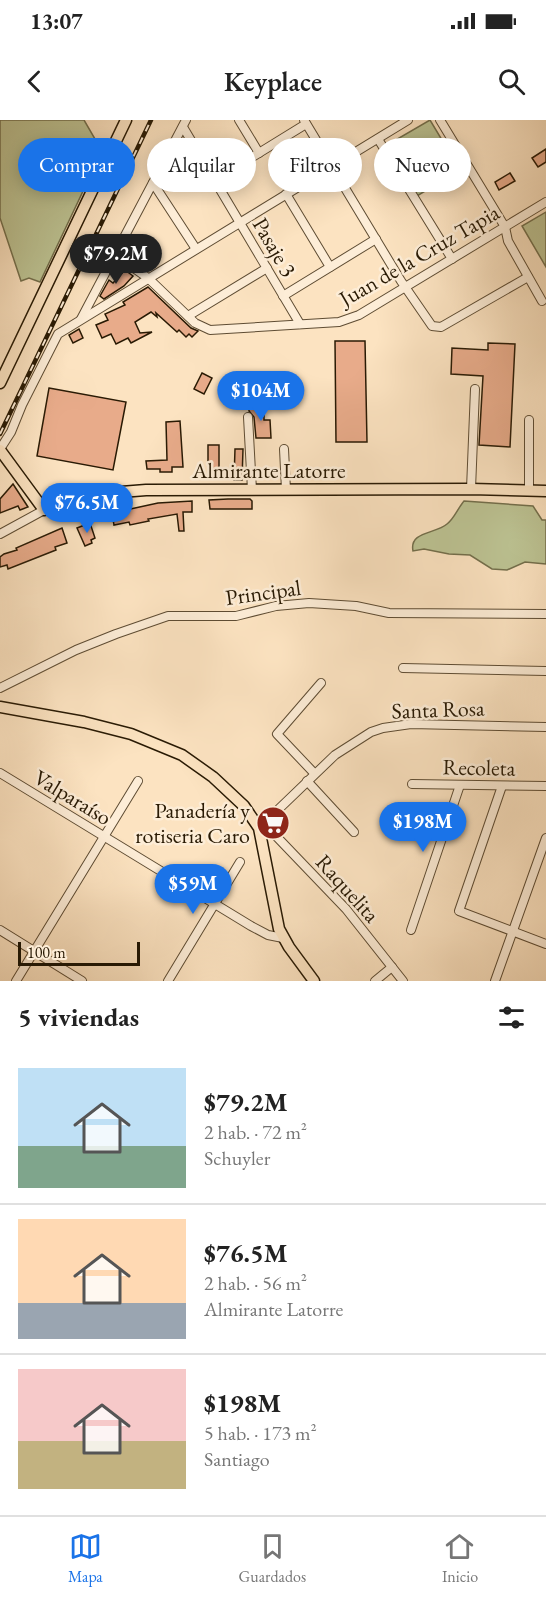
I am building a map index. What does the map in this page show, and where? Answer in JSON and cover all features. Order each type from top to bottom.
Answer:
[{"type":"main road","points":[[2,377],[126,120]]},
{"type":"main road","points":[[0,449],[44,510]]},
{"type":"main road","name":"Almirante Latorre","points":[[44,510],[85,496],[112,492],[471,489],[546,491]]},
{"type":"main road","points":[[0,707],[84,722],[131,734],[172,750],[203,768],[224,786],[244,807],[259,828],[269,872],[274,911],[283,938],[314,981]]},
{"type":"street","points":[[239,120],[259,153]]},
{"type":"street","points":[[380,138],[408,120]]},
{"type":"street","points":[[440,120],[505,227],[508,241],[542,301]]},
{"type":"street","points":[[256,155],[305,122],[315,138]]},
{"type":"street","points":[[177,138],[185,123]]},
{"type":"street","name":"Pasaje 3","points":[[185,123],[193,138]]},
{"type":"street","points":[[81,319],[148,192]]},
{"type":"street","points":[[159,192],[196,249]]},
{"type":"street","name":"Pasaje 3","points":[[222,192],[300,324]]},
{"type":"street","points":[[0,449],[58,334],[289,192]]},
{"type":"street","points":[[347,192],[430,324],[435,327],[441,327],[528,276]]},
{"type":"street","points":[[411,192],[452,259]]},
{"type":"street","points":[[286,194],[330,267]]},
{"type":"street","name":"Juan de la Cruz Tapia","points":[[115,255],[148,278],[200,326],[210,330],[350,319],[546,202]]},
{"type":"street","points":[[283,296],[376,240]]},
{"type":"street","points":[[188,316],[267,268]]},
{"type":"street","points":[[471,489],[475,389]]},
{"type":"street","points":[[248,417],[252,490]]},
{"type":"street","points":[[529,420],[529,490]]},
{"type":"street","points":[[284,449],[286,490]]},
{"type":"street","name":"Almirante Latorre","points":[[0,534],[44,510]]},
{"type":"street","name":"Principal","points":[[0,688],[76,650],[155,619],[174,615],[236,616],[276,606],[309,603],[356,606],[389,613],[546,614]]},
{"type":"street","points":[[403,668],[546,671]]},
{"type":"street","points":[[314,773],[277,734],[321,683]]},
{"type":"street","name":"Santa Rosa","points":[[259,828],[314,773],[349,745],[383,728],[425,724],[546,727]]},
{"type":"street","name":"Valparaíso","points":[[0,773],[259,931],[283,938]]},
{"type":"street","points":[[306,781],[354,832]]},
{"type":"street","points":[[16,981],[138,782]]},
{"type":"street","name":"Recoleta","points":[[412,784],[546,786]]},
{"type":"street","points":[[411,930],[460,785]]},
{"type":"street","points":[[502,786],[459,912],[546,944]]},
{"type":"street","name":"Raquelita","points":[[259,828],[276,836],[329,891],[403,981]]},
{"type":"street","points":[[495,981],[546,838]]},
{"type":"street","points":[[168,981],[240,862]]},
{"type":"street","points":[[0,930],[82,981]]},
{"type":"street","points":[[375,981],[392,967]]},
{"type":"green space","points":[[0,120],[84,120],[94,138],[18,138],[18,192],[83,192],[40,282],[29,278],[21,281],[0,218]]},
{"type":"green space","points":[[430,120],[441,138],[399,138]]},
{"type":"green space","points":[[546,212],[546,267],[522,226]]},
{"type":"green space","points":[[464,501],[533,506],[542,520],[546,520],[546,564],[525,562],[507,570],[492,569],[470,555],[424,549],[413,551],[415,540],[419,536],[447,524]]},
{"type":"building","points":[[546,149],[546,162],[538,167],[532,158]]},
{"type":"building","points":[[510,173],[515,181],[499,190],[495,182]]},
{"type":"building","points":[[125,270],[133,276],[124,286],[104,299],[100,296],[109,280],[113,283]]},
{"type":"building","points":[[148,287],[191,328],[198,331],[192,337],[189,334],[186,337],[156,313],[157,317],[151,312],[135,322],[140,333],[152,332],[131,343],[128,338],[116,344],[111,334],[102,338],[96,325],[108,320],[105,314],[125,305],[123,302]]},
{"type":"building","points":[[79,329],[83,338],[73,343],[69,335]]},
{"type":"building","points":[[335,341],[365,341],[367,442],[336,442]]},
{"type":"building","points":[[488,343],[515,344],[510,447],[479,445],[483,376],[451,374],[452,348],[488,350]]},
{"type":"building","points":[[202,373],[212,378],[204,394],[194,389]]},
{"type":"building","points":[[49,388],[126,402],[113,470],[37,456]]},
{"type":"building","points":[[264,404],[264,420],[270,420],[271,438],[256,438],[254,417],[249,411],[249,405]]},
{"type":"building","points":[[180,421],[183,467],[172,467],[172,472],[147,469],[146,461],[167,460],[166,422]]},
{"type":"building","points":[[208,445],[219,445],[219,471],[208,471]]},
{"type":"building","points":[[235,449],[243,449],[242,480],[234,480]]},
{"type":"building","points":[[13,484],[28,507],[20,510],[18,506],[0,513],[0,499]]},
{"type":"building","points":[[250,499],[252,509],[210,509],[209,500]]},
{"type":"building","points":[[192,501],[192,512],[183,512],[184,531],[179,531],[177,514],[130,525],[129,522],[114,525],[112,513],[158,503]]},
{"type":"building","points":[[90,523],[95,538],[91,540],[92,543],[85,546],[77,528]]},
{"type":"building","points":[[62,528],[67,543],[55,547],[56,550],[8,569],[7,565],[0,567],[0,557],[4,554]]},
{"type":"railway","points":[[0,434],[151,120]]},
{"type":"place","name":"Panadería y rotiseria Caro","points":[[273,823]]}]
